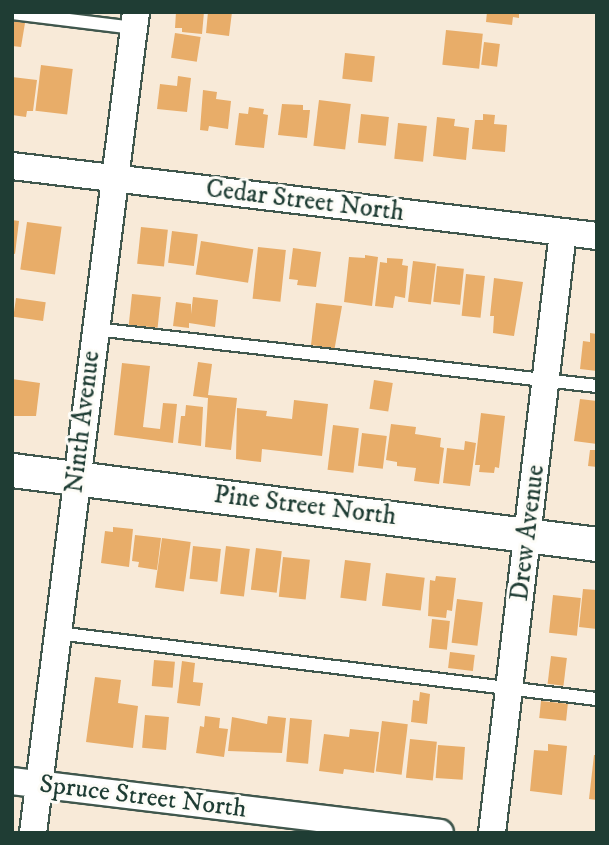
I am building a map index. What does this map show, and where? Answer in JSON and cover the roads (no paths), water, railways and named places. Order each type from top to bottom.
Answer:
[{"type":"street","name":"Ninth Avenue","points":[[33,833],[113,178],[135,20]]},
{"type":"street","name":"Cedar Street North","points":[[12,166],[597,236]]},
{"type":"street","name":"Drew Avenue","points":[[492,833],[563,232]]},
{"type":"street","name":"Pine Street North","points":[[12,470],[597,544]]},
{"type":"street","name":"Spruce Street North","points":[[12,781],[440,833]]},
{"type":"lane","points":[[12,13],[135,20]]},
{"type":"lane","points":[[95,329],[597,386]]},
{"type":"lane","points":[[57,633],[597,699]]}]
